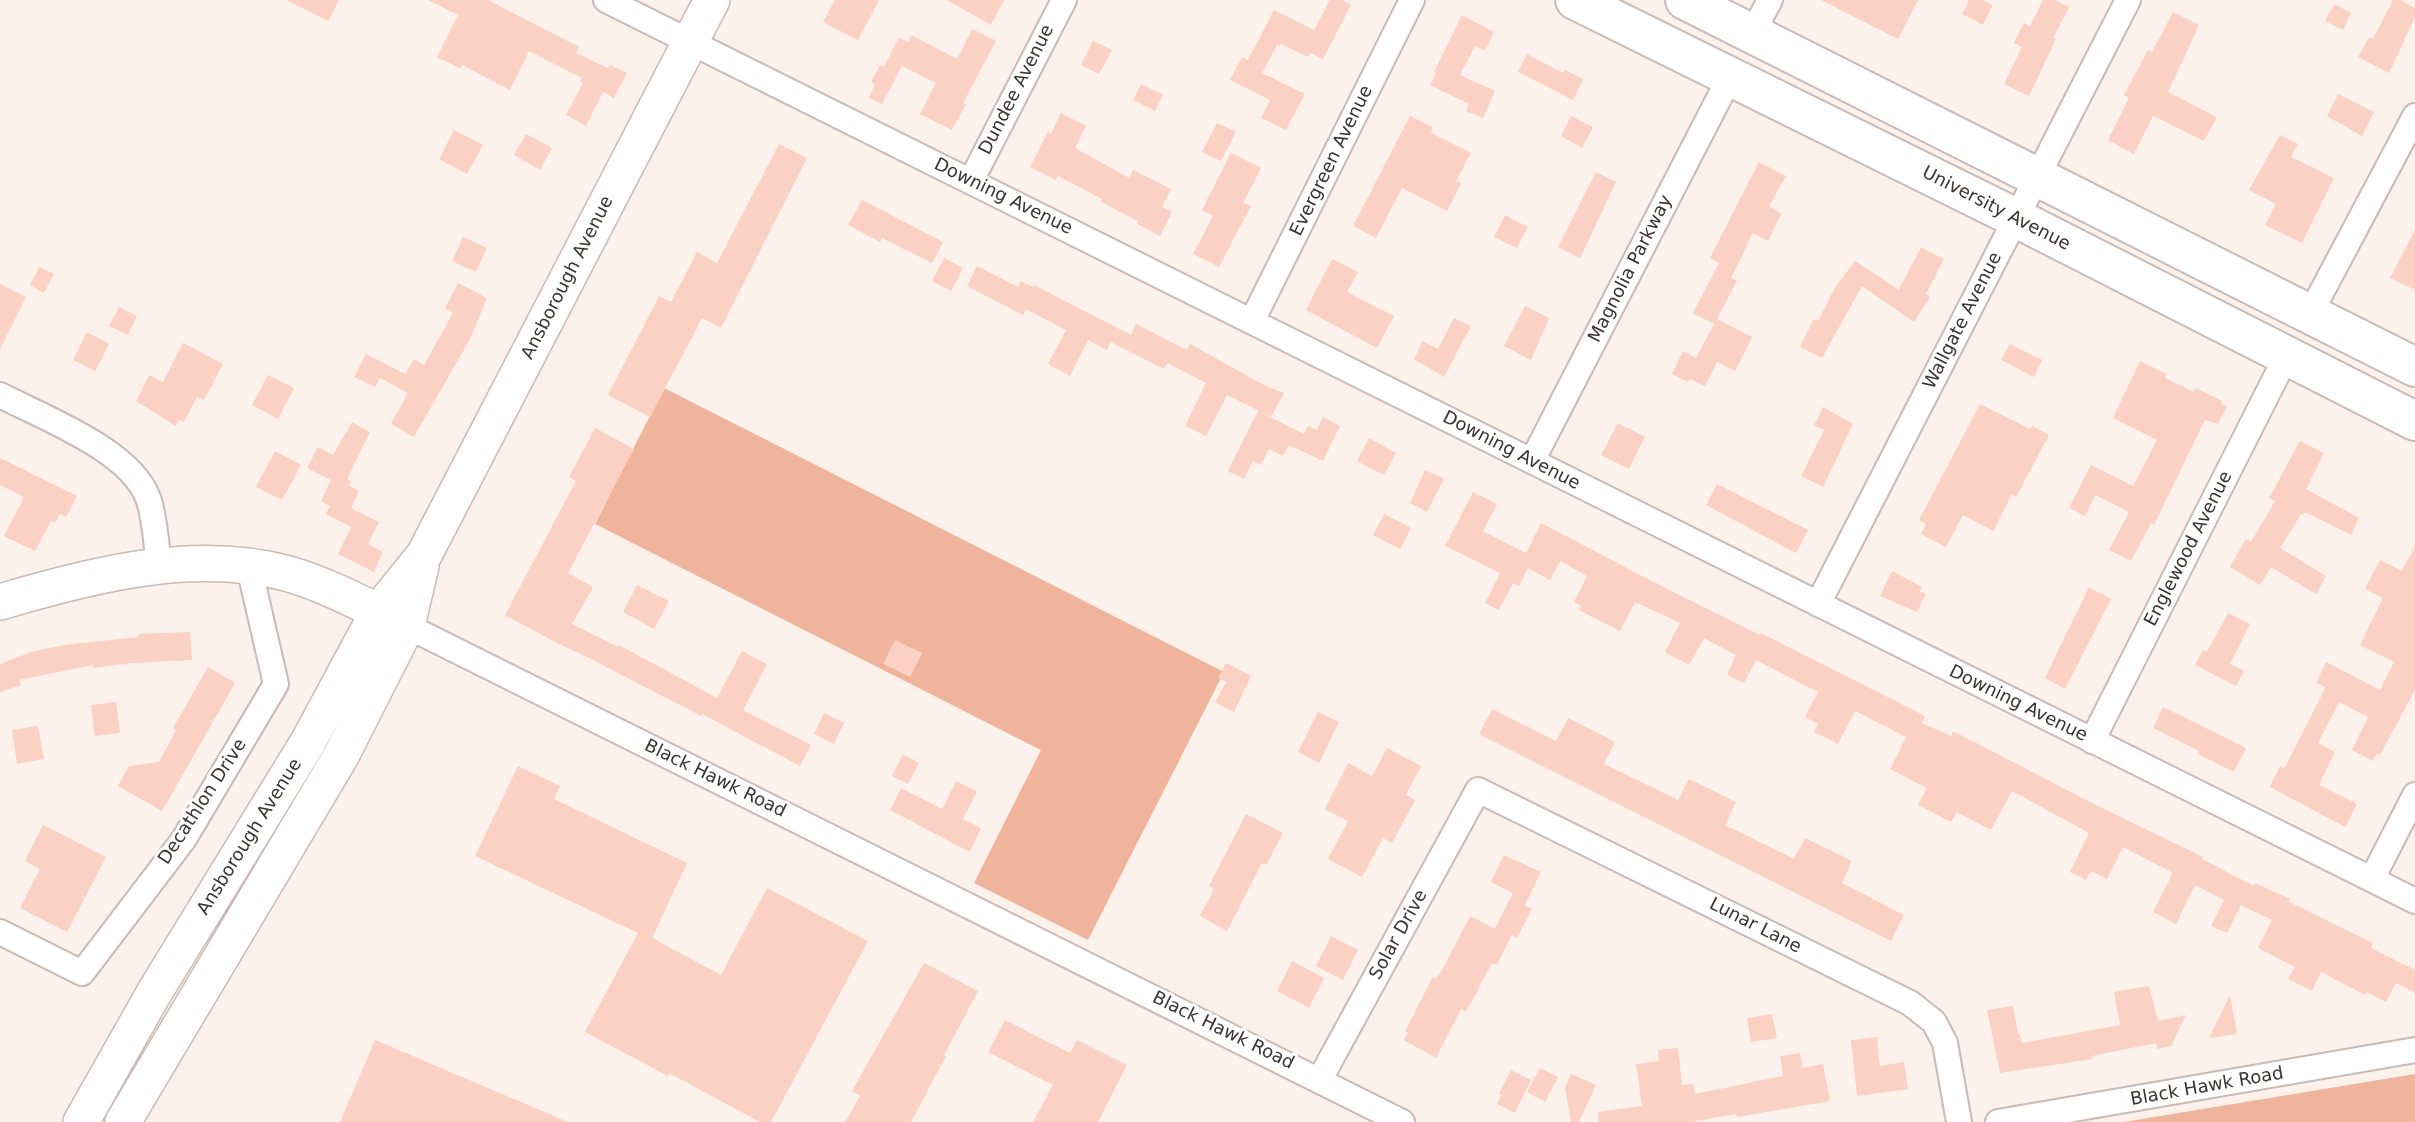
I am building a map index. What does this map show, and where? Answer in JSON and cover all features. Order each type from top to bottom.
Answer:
[{"type":"main road","name":"Ansborough Avenue","points":[[123,1122],[341,756],[392,619],[712,0]]},
{"type":"main road","name":"University Avenue","points":[[1575,0],[2016,218],[2415,421]]},
{"type":"main road","points":[[1685,0],[2415,367]]},
{"type":"main road","name":"Black Hawk Road","points":[[0,603],[65,584],[160,568],[209,564],[249,567],[287,574],[320,584],[392,619]]},
{"type":"main road","name":"Ansborough Avenue","points":[[81,1122],[154,993],[308,742],[392,619]]},
{"type":"street","name":"Downing Avenue","points":[[606,0],[2415,901]]},
{"type":"street","name":"Dundee Avenue","points":[[971,181],[1064,0]]},
{"type":"street","name":"Evergreen Avenue","points":[[1252,321],[1412,0]]},
{"type":"street","points":[[1752,34],[1770,0]]},
{"type":"street","name":"Wallgate Avenue","points":[[1818,604],[2128,0]]},
{"type":"street","name":"Magnolia Parkway","points":[[1532,461],[1730,77]]},
{"type":"street","points":[[2310,314],[2415,116]]},
{"type":"street","name":"Englewood Avenue","points":[[2092,741],[2286,357]]},
{"type":"street","points":[[0,395],[106,450],[130,468],[148,498],[160,568]]},
{"type":"street","name":"Decathlon Drive","points":[[0,932],[82,973],[184,839],[276,684],[249,567]]},
{"type":"street","name":"Black Hawk Road","points":[[392,619],[1402,1122]]},
{"type":"street","name":"Solar Drive","points":[[1320,1079],[1478,790]]},
{"type":"street","name":"Lunar Lane","points":[[1478,790],[1910,1003],[1934,1022],[1945,1043],[1959,1122]]},
{"type":"street","points":[[2372,879],[2415,795]]},
{"type":"street","name":"Black Hawk Road","points":[[1998,1122],[2415,1050]]},
{"type":"shaded area","points":[[664,388],[1224,672],[1088,940],[974,883],[1041,750],[595,524]]},
{"type":"shaded area","points":[[2415,1074],[2415,1122],[2124,1122]]},
{"type":"building","points":[[286,0],[339,0],[328,21]]},
{"type":"building","points":[[428,0],[488,0],[579,47],[576,53],[608,68],[610,65],[627,73],[614,98],[603,92],[586,126],[566,115],[583,83],[580,81],[582,78],[529,51],[510,90],[462,65],[460,68],[437,57],[458,15]]},
{"type":"building","points":[[835,0],[879,0],[858,40],[823,22]]},
{"type":"building","points":[[947,0],[1004,0],[991,25]]},
{"type":"building","points":[[1330,0],[1342,0],[1351,5],[1323,59],[1310,53],[1308,57],[1281,44],[1277,45],[1262,73],[1305,94],[1286,130],[1261,118],[1270,100],[1230,80],[1242,57],[1248,60],[1274,10],[1314,30]]},
{"type":"building","points":[[1821,0],[1918,0],[1898,39]]},
{"type":"building","points":[[1969,0],[1983,0],[1993,5],[1983,25],[1962,14]]},
{"type":"building","points":[[2043,0],[2055,0],[2069,7],[2029,96],[2004,84],[2022,47],[2014,43],[2024,23],[2030,26]]},
{"type":"building","points":[[2393,0],[2400,0],[2415,8],[2415,17],[2389,73],[2358,57],[2369,37],[2373,39]]},
{"type":"building","points":[[2334,4],[2351,13],[2343,30],[2325,21]]},
{"type":"building","points":[[2173,12],[2199,25],[2168,92],[2217,117],[2204,141],[2153,116],[2134,154],[2108,140],[2129,98],[2124,95],[2148,50],[2152,52]]},
{"type":"building","points":[[1462,15],[1494,32],[1485,51],[1475,46],[1460,75],[1495,91],[1483,118],[1466,111],[1469,104],[1430,85]]},
{"type":"building","points":[[972,29],[996,41],[963,103],[966,104],[952,130],[920,114],[936,83],[902,66],[882,104],[869,98],[875,84],[871,82],[880,65],[884,67],[899,37],[908,42],[911,35],[957,59]]},
{"type":"building","points":[[1093,41],[1112,50],[1099,74],[1081,65]]},
{"type":"building","points":[[1527,54],[1563,73],[1565,70],[1583,79],[1573,100],[1518,72]]},
{"type":"building","points":[[1141,84],[1163,95],[1155,111],[1133,100]]},
{"type":"building","points":[[2338,94],[2374,112],[2362,136],[2327,116]]},
{"type":"building","points":[[1061,113],[1086,126],[1075,148],[1129,178],[1133,170],[1171,189],[1162,207],[1172,212],[1160,236],[1101,202],[1102,199],[1058,176],[1056,180],[1030,167]]},
{"type":"building","points":[[1410,116],[1433,127],[1431,133],[1471,153],[1456,181],[1461,183],[1447,211],[1402,188],[1376,238],[1353,226]]},
{"type":"building","points":[[1571,116],[1593,127],[1582,148],[1561,136]]},
{"type":"building","points":[[1217,123],[1236,132],[1221,161],[1202,152]]},
{"type":"building","points":[[454,130],[483,145],[467,174],[439,159]]},
{"type":"building","points":[[526,134],[552,148],[540,170],[514,155]]},
{"type":"building","points":[[2280,135],[2298,144],[2291,157],[2334,178],[2302,243],[2265,225],[2276,204],[2249,190]]},
{"type":"building","points":[[779,144],[807,158],[721,328],[702,318],[650,417],[608,395],[659,296],[671,302],[697,252],[717,263]]},
{"type":"building","points":[[1231,153],[1261,168],[1243,203],[1251,206],[1219,267],[1193,254],[1213,216],[1202,210]]},
{"type":"building","points":[[1759,162],[1786,176],[1769,206],[1781,214],[1768,241],[1753,233],[1731,278],[1737,281],[1717,319],[1752,337],[1735,371],[1717,362],[1705,386],[1690,379],[1688,382],[1672,374],[1683,351],[1696,358],[1714,324],[1693,313],[1719,263],[1710,258]]},
{"type":"building","points":[[1596,172],[1616,182],[1580,258],[1558,247]]},
{"type":"building","points":[[862,200],[943,242],[932,263],[882,238],[880,242],[848,225]]},
{"type":"building","points":[[1505,215],[1528,227],[1517,248],[1494,237]]},
{"type":"building","points":[[2415,230],[2415,290],[2390,278]]},
{"type":"building","points":[[463,237],[487,248],[476,272],[452,261]]},
{"type":"building","points":[[1921,247],[1944,259],[1926,294],[1930,297],[1914,322],[1862,286],[1822,358],[1800,347],[1814,319],[1818,321],[1834,289],[1855,261],[1899,290]]},
{"type":"building","points":[[944,258],[963,268],[951,291],[932,281]]},
{"type":"building","points":[[1332,259],[1358,272],[1347,292],[1394,316],[1377,348],[1306,310]]},
{"type":"building","points":[[977,266],[1018,287],[1021,281],[1033,287],[1034,285],[1131,335],[1136,324],[1187,350],[1190,344],[1264,385],[1284,393],[1271,417],[1227,395],[1206,436],[1185,426],[1206,383],[1167,363],[1164,369],[1111,342],[1107,350],[1088,340],[1070,376],[1048,364],[1066,330],[1026,309],[1023,315],[967,286]]},
{"type":"building","points":[[39,267],[54,274],[44,293],[30,285]]},
{"type":"building","points":[[458,283],[487,298],[469,341],[414,437],[391,424],[408,393],[380,378],[375,387],[354,377],[366,354],[405,374],[414,359],[424,365],[453,313],[445,309]]},
{"type":"building","points":[[0,284],[26,297],[0,349]]},
{"type":"building","points":[[1525,306],[1549,318],[1531,360],[1504,346]]},
{"type":"building","points":[[119,307],[137,316],[128,335],[109,326]]},
{"type":"building","points":[[1454,318],[1471,326],[1444,377],[1414,359],[1423,341],[1438,349]]},
{"type":"building","points":[[87,332],[109,344],[95,371],[73,360]]},
{"type":"building","points":[[183,343],[223,364],[204,400],[197,397],[184,422],[179,420],[176,426],[136,401],[149,375],[163,382]]},
{"type":"building","points":[[2010,344],[2042,360],[2034,377],[2001,360]]},
{"type":"building","points":[[2140,361],[2167,374],[2165,378],[2194,392],[2196,388],[2227,406],[2218,424],[2205,420],[2154,525],[2151,523],[2131,561],[2109,550],[2129,512],[2095,495],[2085,516],[2069,508],[2091,465],[2133,486],[2157,440],[2113,418]]},
{"type":"building","points":[[268,375],[294,388],[278,419],[252,405]]},
{"type":"building","points":[[1980,404],[2030,429],[2032,426],[2049,435],[2016,497],[2012,494],[1993,531],[1963,515],[1946,547],[1921,534],[1926,524],[1919,520]]},
{"type":"building","points":[[1823,407],[1853,424],[1823,487],[1801,476],[1824,430],[1814,425]]},
{"type":"building","points":[[1258,411],[1304,434],[1308,426],[1317,430],[1323,417],[1340,426],[1323,461],[1289,445],[1283,456],[1269,449],[1261,465],[1253,461],[1244,479],[1228,471]]},
{"type":"building","points":[[352,422],[370,432],[347,479],[351,481],[349,486],[359,491],[351,508],[379,522],[368,544],[383,552],[374,572],[338,554],[351,527],[326,514],[330,506],[321,501],[331,480],[307,468],[318,447],[333,455]]},
{"type":"building","points":[[1618,423],[1645,437],[1629,469],[1601,455]]},
{"type":"building","points":[[595,428],[634,449],[568,573],[593,587],[572,624],[618,647],[619,645],[717,698],[742,651],[767,664],[743,710],[811,745],[800,766],[505,615],[576,481],[569,477]]},
{"type":"building","points":[[1369,438],[1396,453],[1384,475],[1357,461]]},
{"type":"building","points":[[2300,441],[2324,453],[2306,489],[2359,518],[2351,535],[2305,512],[2301,514],[2280,548],[2326,576],[2316,594],[2271,567],[2260,585],[2230,567],[2246,539],[2251,542],[2275,501],[2269,498]]},
{"type":"building","points":[[275,451],[301,465],[282,500],[256,487]]},
{"type":"building","points":[[0,458],[77,496],[66,517],[60,514],[55,523],[51,521],[35,551],[4,536],[24,497],[0,485]]},
{"type":"building","points":[[1425,470],[1444,479],[1427,512],[1410,503]]},
{"type":"building","points":[[1717,484],[1808,530],[1796,553],[1706,505]]},
{"type":"building","points":[[1473,492],[1497,504],[1483,531],[1526,553],[1541,523],[1667,589],[1925,716],[1922,723],[1951,736],[1953,731],[2203,857],[2202,859],[2254,886],[2255,883],[2290,899],[2289,902],[2373,943],[2371,948],[2415,970],[2415,993],[2396,983],[2386,1002],[2367,992],[2365,995],[2321,972],[2312,991],[2288,979],[2295,967],[2258,948],[2272,920],[2241,905],[2227,933],[2211,926],[2224,900],[2195,885],[2176,924],[2153,912],[2173,873],[2123,847],[2107,879],[2091,871],[2086,880],[2070,872],[2089,833],[2012,791],[1991,830],[1957,812],[1951,822],[1918,805],[1927,788],[1890,769],[1906,737],[1855,711],[1838,744],[1814,732],[1818,724],[1805,717],[1818,692],[1756,660],[1744,683],[1727,675],[1736,655],[1704,638],[1689,665],[1665,652],[1680,623],[1635,602],[1620,631],[1579,610],[1581,606],[1574,602],[1587,576],[1560,561],[1550,580],[1528,568],[1519,586],[1513,583],[1499,610],[1485,603],[1500,573],[1445,546]]},
{"type":"building","points":[[1384,514],[1411,528],[1400,549],[1373,535]]},
{"type":"building","points":[[2415,546],[2415,690],[2380,755],[2377,753],[2373,761],[2352,750],[2368,717],[2339,702],[2318,743],[2335,752],[2319,785],[2357,804],[2345,827],[2270,787],[2280,766],[2284,769],[2326,687],[2316,683],[2326,662],[2380,690],[2394,662],[2360,645],[2383,598],[2365,589],[2380,560],[2402,571]]},
{"type":"building","points":[[1892,571],[1922,587],[1920,591],[1926,594],[1917,612],[1880,596]]},
{"type":"building","points":[[637,585],[669,601],[654,629],[623,612]]},
{"type":"building","points":[[2089,587],[2111,599],[2065,689],[2045,678]]},
{"type":"building","points":[[2228,613],[2250,624],[2230,664],[2244,671],[2236,686],[2195,665],[2203,650],[2207,652]]},
{"type":"building","points":[[190,632],[192,660],[93,668],[93,665],[19,680],[21,685],[0,692],[0,664],[31,652],[64,645],[139,637],[139,634]]},
{"type":"building","points":[[895,640],[922,653],[910,677],[883,664]]},
{"type":"building","points":[[1226,663],[1251,676],[1234,712],[1215,702],[1226,682],[1218,678]]},
{"type":"building","points":[[208,667],[235,683],[162,811],[118,786],[129,766],[159,762],[176,730],[173,728]]},
{"type":"building","points":[[116,702],[120,733],[95,736],[91,705]]},
{"type":"building","points":[[2163,707],[2246,748],[2234,772],[2153,728]]},
{"type":"building","points":[[1492,709],[1556,741],[1568,718],[1615,742],[1604,764],[1678,800],[1689,779],[1736,802],[1725,825],[1794,859],[1805,838],[1852,861],[1842,883],[1904,915],[1891,941],[1479,734]]},
{"type":"building","points":[[1318,712],[1339,722],[1319,763],[1298,752]]},
{"type":"building","points":[[824,713],[844,723],[834,744],[814,734]]},
{"type":"building","points":[[38,726],[44,759],[17,764],[12,730]]},
{"type":"building","points":[[1387,748],[1421,766],[1406,795],[1415,800],[1392,843],[1383,838],[1362,877],[1328,859],[1348,821],[1325,809],[1348,763],[1372,776]]},
{"type":"building","points":[[903,754],[919,763],[908,784],[892,776]]},
{"type":"building","points":[[518,766],[560,786],[554,799],[687,863],[652,938],[721,975],[767,888],[868,941],[771,1122],[760,1122],[585,1032],[638,933],[475,856]]},
{"type":"building","points":[[956,781],[977,791],[963,819],[981,828],[970,852],[890,810],[901,788],[942,809]]},
{"type":"building","points":[[1246,814],[1283,833],[1266,865],[1262,863],[1227,931],[1200,916],[1214,889],[1209,886]]},
{"type":"building","points":[[43,825],[106,857],[67,932],[20,908],[40,869],[25,861]]},
{"type":"building","points":[[1504,855],[1541,872],[1525,905],[1532,909],[1517,938],[1512,935],[1497,965],[1492,963],[1466,1012],[1461,1009],[1436,1058],[1404,1040],[1408,1033],[1405,1031],[1433,977],[1436,979],[1444,967],[1470,916],[1495,929],[1513,893],[1491,882]]},
{"type":"building","points":[[1331,936],[1358,950],[1343,980],[1316,966]]},
{"type":"building","points":[[1292,961],[1324,978],[1309,1008],[1277,991]]},
{"type":"building","points":[[924,963],[978,991],[944,1055],[946,1056],[911,1122],[845,1122],[860,1096],[852,1091]]},
{"type":"building","points":[[2149,986],[2158,1021],[2186,1015],[2171,1046],[2157,1049],[2156,1043],[2092,1056],[2093,1059],[2000,1073],[1987,1010],[2013,1006],[2022,1043],[2120,1025],[2114,992]]},
{"type":"building","points":[[2230,995],[2237,1034],[2209,1038]]},
{"type":"building","points":[[1772,1014],[1777,1038],[1751,1042],[1747,1018]]},
{"type":"building","points":[[1005,1020],[1070,1053],[1077,1040],[1127,1065],[1098,1122],[1033,1122],[1053,1085],[988,1052]]},
{"type":"building","points":[[1877,1037],[1880,1066],[1904,1062],[1908,1089],[1857,1096],[1851,1040]]},
{"type":"building","points":[[375,1040],[568,1122],[340,1122]]},
{"type":"building","points":[[1678,1048],[1682,1085],[1693,1084],[1695,1094],[1783,1076],[1780,1056],[1800,1053],[1803,1068],[1823,1064],[1830,1101],[1690,1122],[1599,1122],[1598,1112],[1642,1106],[1636,1064],[1659,1061],[1658,1050]]},
{"type":"building","points":[[1540,1068],[1558,1077],[1545,1102],[1527,1092]]},
{"type":"building","points":[[1511,1070],[1531,1080],[1515,1113],[1497,1104]]},
{"type":"building","points":[[1571,1074],[1596,1085],[1579,1122],[1571,1122],[1565,1088]]}]
